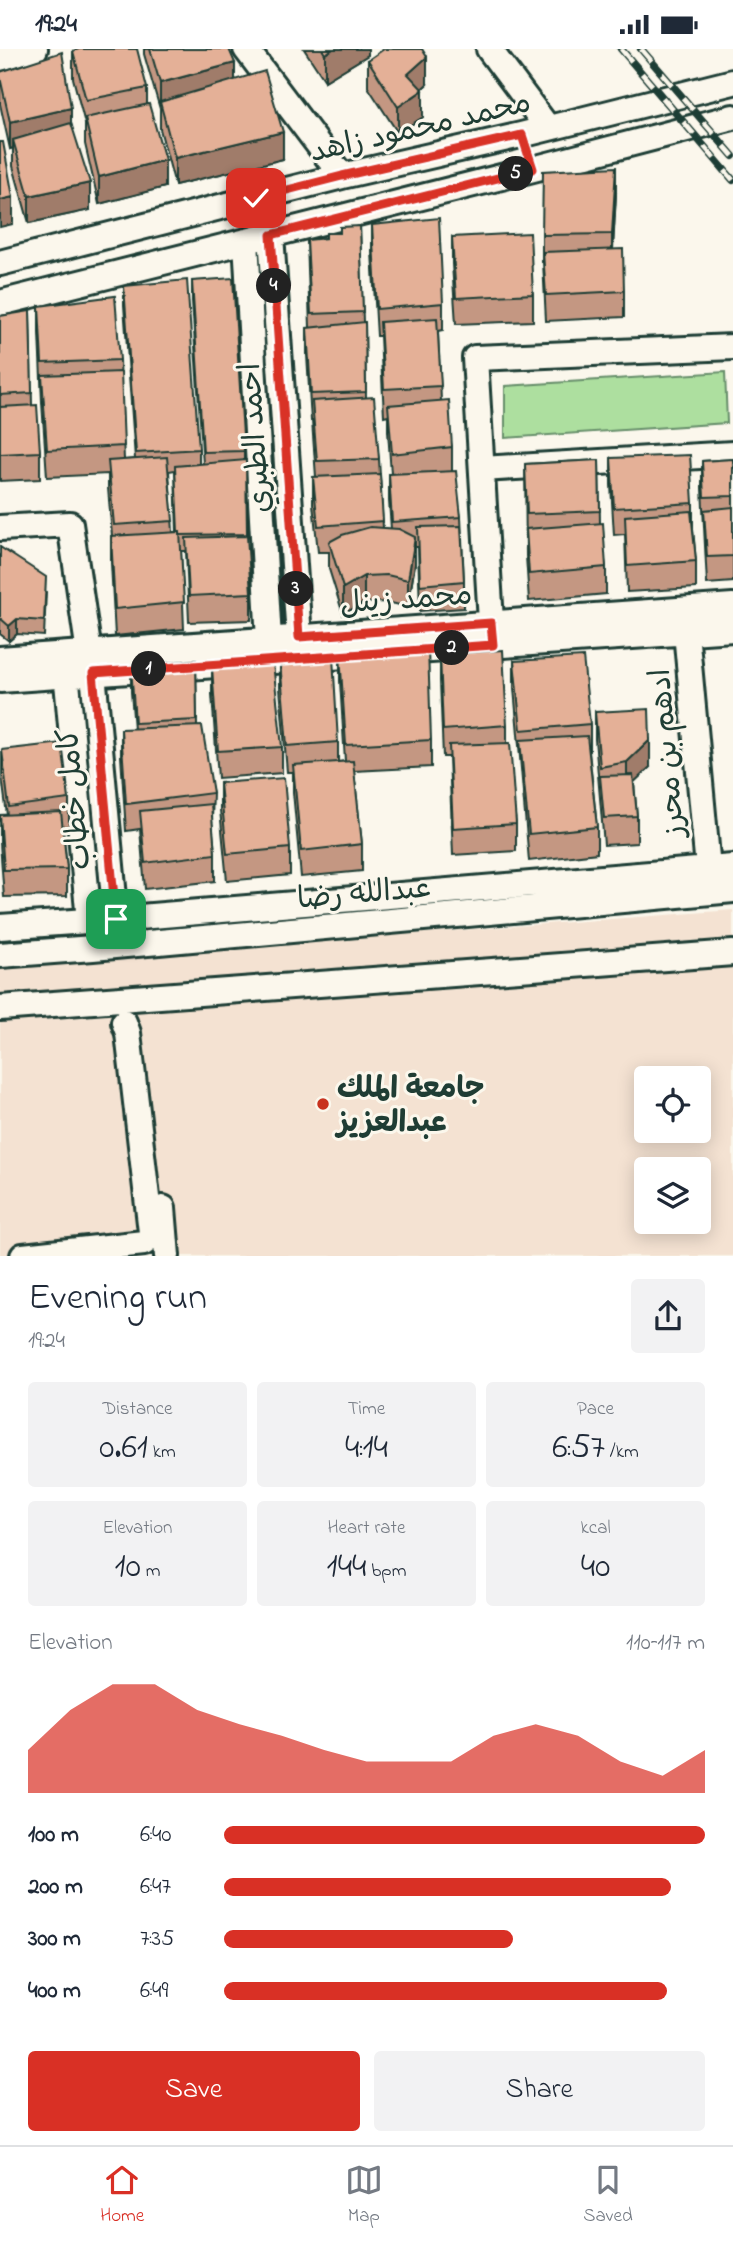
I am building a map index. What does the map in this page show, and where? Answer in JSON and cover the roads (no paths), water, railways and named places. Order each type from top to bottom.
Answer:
[{"type":"street","points":[[0,58],[35,49]]},
{"type":"street","points":[[246,49],[342,176]]},
{"type":"street","points":[[489,49],[548,128]]},
{"type":"street","name":"محمد محمود زاهد","points":[[0,263],[342,176],[522,135],[733,82]]},
{"type":"street","points":[[0,303],[733,117]]},
{"type":"street","points":[[522,135],[533,169]]},
{"type":"street","name":"احمد الطبري","points":[[271,235],[299,637]]},
{"type":"street","name":"احمد الطبري","points":[[246,241],[269,640]]},
{"type":"street","points":[[492,634],[475,358],[733,347]]},
{"type":"street","points":[[482,469],[733,454]]},
{"type":"street","name":"كامل خطاب","points":[[0,528],[70,524],[91,663],[116,919]]},
{"type":"street","name":"محمد زينل","points":[[0,680],[65,665],[492,634],[733,605]]},
{"type":"street","name":"محمد زينل","points":[[91,663],[299,637],[686,632],[733,629]]},
{"type":"street","name":"ادهم بن محرز","points":[[686,632],[708,868]]},
{"type":"street","name":"محمد زينل","points":[[0,659],[65,665]]},
{"type":"street","name":"كامل خطاب","points":[[65,665],[89,921]]},
{"type":"street","name":"عبدالله رضا","points":[[0,927],[733,867]]},
{"type":"street","name":"عبدالله رضا","points":[[0,955],[733,890]]},
{"type":"street","points":[[0,1009],[733,953]]},
{"type":"street","points":[[23,1256],[143,1249],[149,1239],[151,1232],[128,1033],[124,1022]]},
{"type":"street","points":[[159,1158],[167,1256]]},
{"type":"railway","points":[[621,49],[733,180]]},
{"type":"railway","points":[[641,49],[733,156]]},
{"type":"place","name":"جامعة الملك عبدالعزيز","points":[[323,1104]]}]
